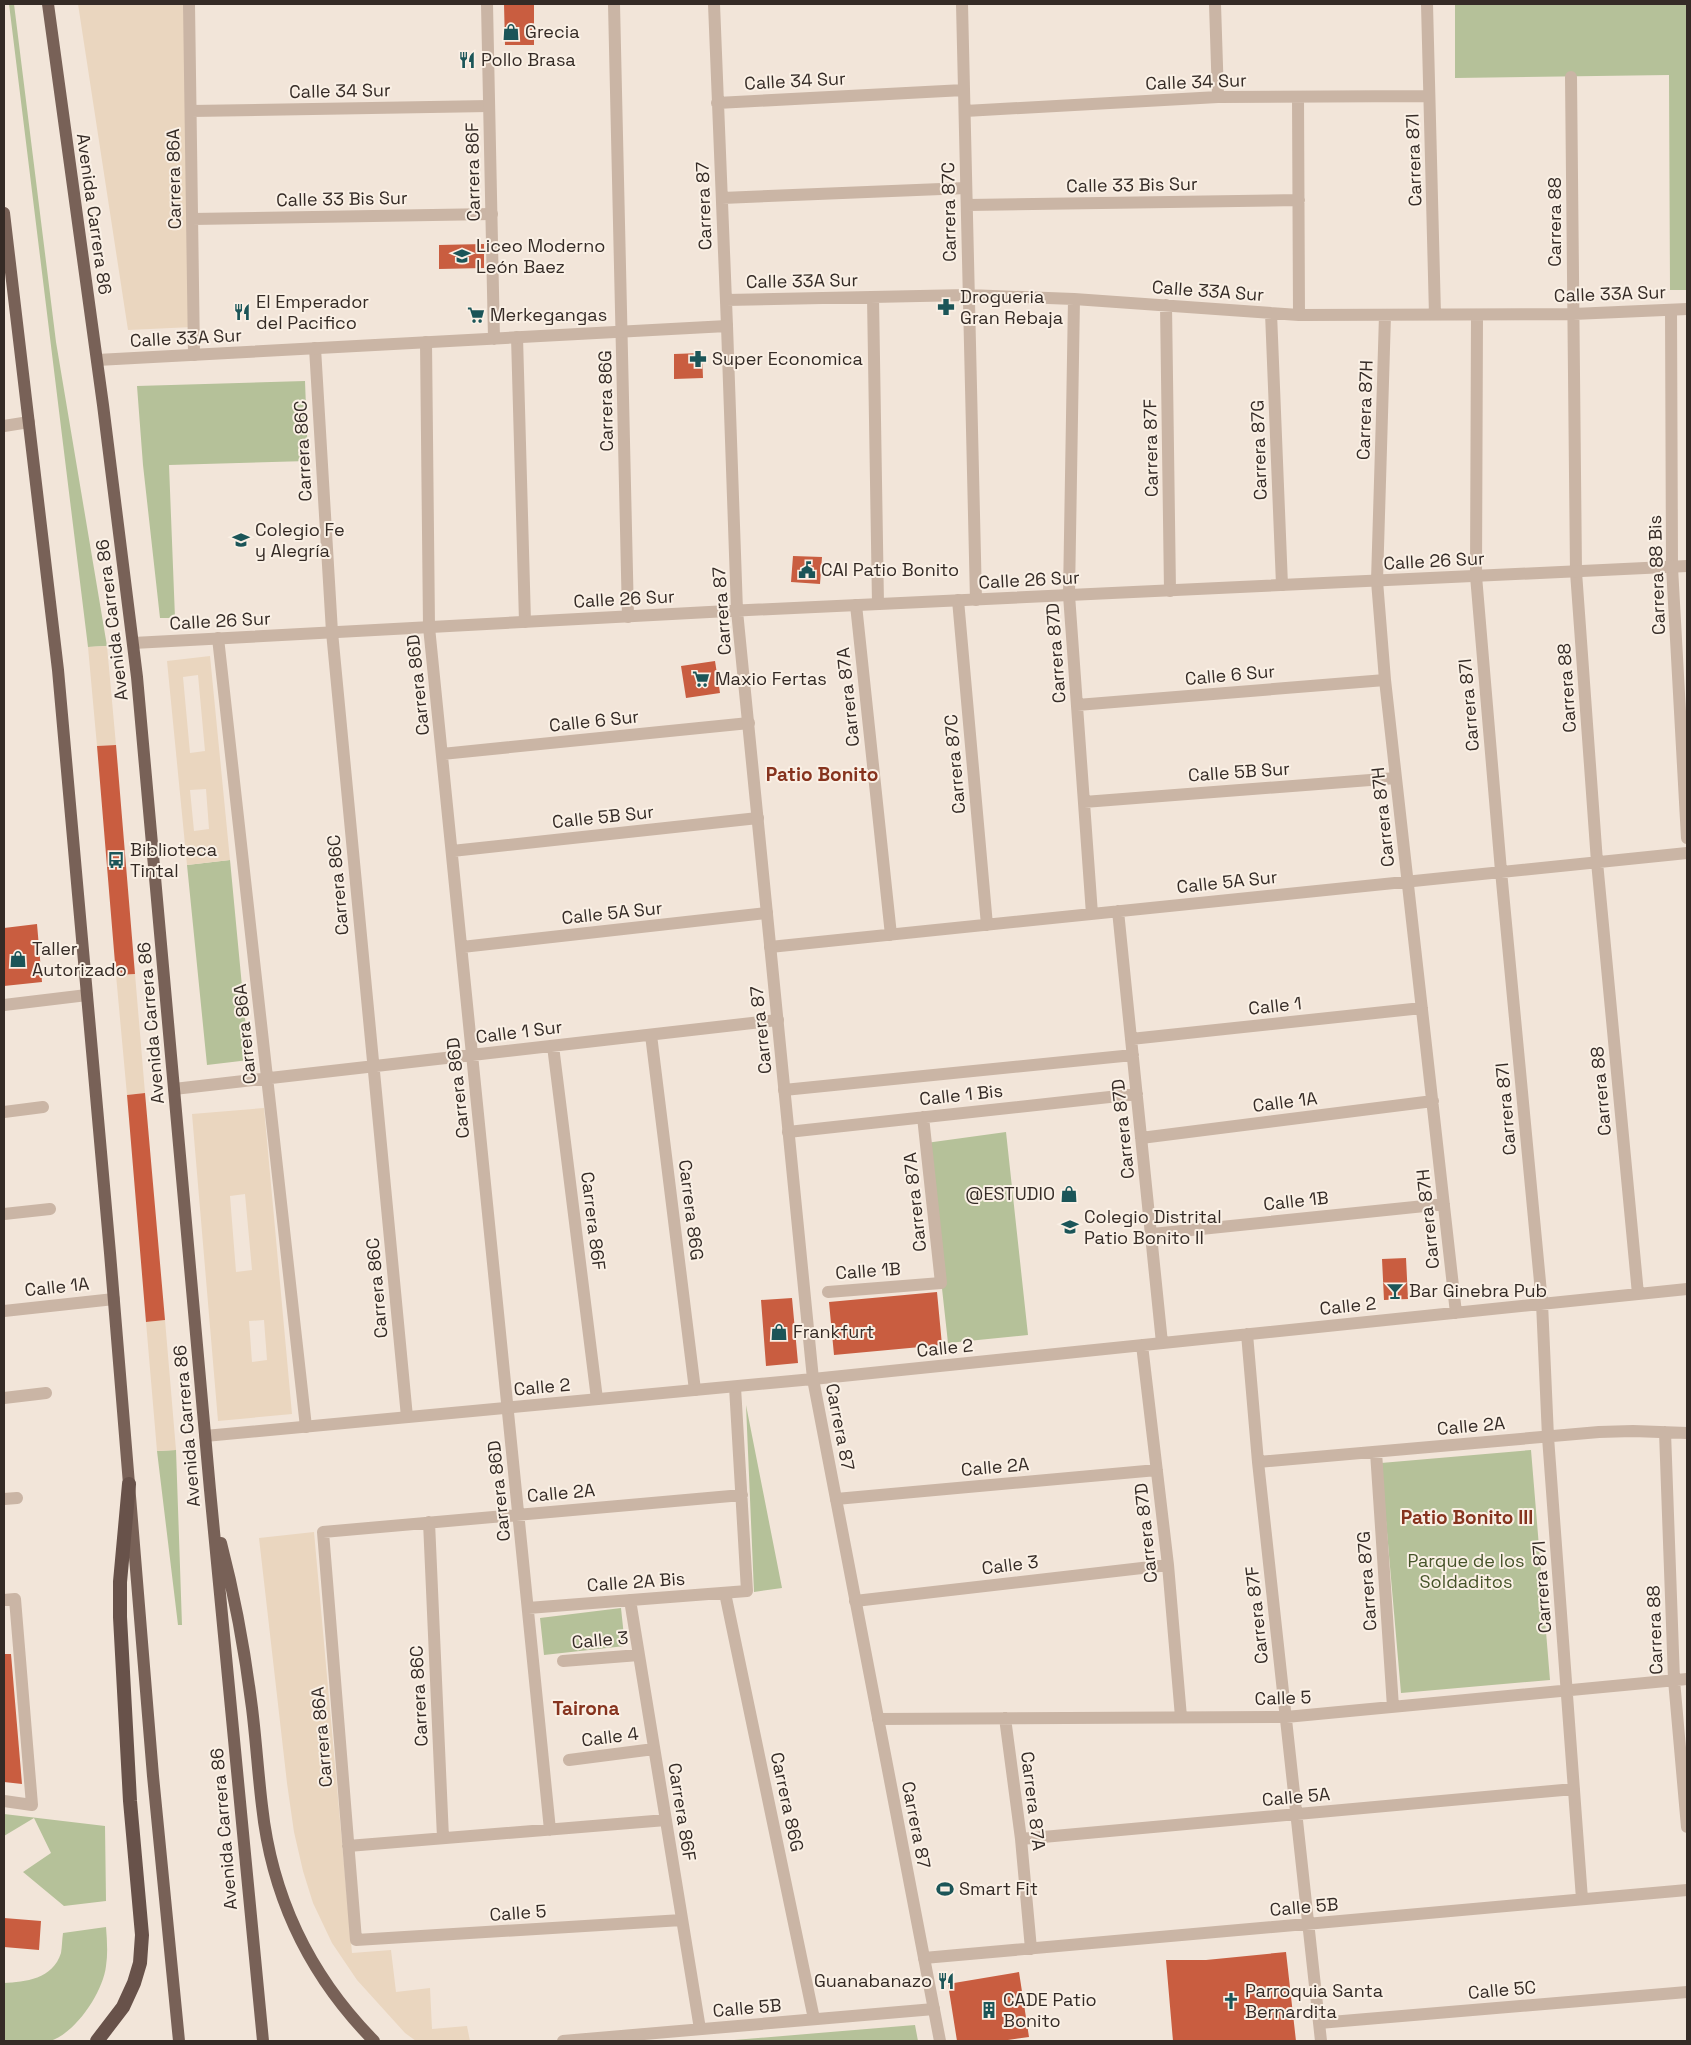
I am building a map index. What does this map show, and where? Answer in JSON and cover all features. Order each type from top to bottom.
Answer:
[{"type":"highway","points":[[97,2041],[122,2007],[134,1983],[140,1963],[142,1935],[130,1801],[120,1617],[120,1582],[129,1484]]},
{"type":"main road","name":"Avenida Carrera 86","points":[[48,4],[97,360],[133,643],[210,1490],[263,2041]]},
{"type":"main road","points":[[4,213],[58,670],[154,1776],[179,2041]]},
{"type":"main road","points":[[210,1490],[228,1570],[247,1674],[262,1806],[275,1877],[291,1921],[317,1969],[337,1998],[374,2041]]},
{"type":"street","name":"Carrera 86A","points":[[189,4],[194,355]]},
{"type":"street","name":"Carrera 86F","points":[[487,4],[494,339]]},
{"type":"street","name":"Carrera 86G","points":[[614,4],[628,616]]},
{"type":"street","name":"Carrera 87","points":[[714,4],[738,611],[813,1379],[940,2041]]},
{"type":"street","name":"Carrera 87C","points":[[962,4],[976,600]]},
{"type":"street","points":[[1216,4],[1218,97]]},
{"type":"street","name":"Carrera 87I","points":[[1427,4],[1435,315]]},
{"type":"street","name":"Carrera 88","points":[[1571,77],[1576,572],[1597,862],[1638,1294]]},
{"type":"street","name":"Calle 34 Sur","points":[[717,103],[964,90]]},
{"type":"street","name":"Calle 34 Sur","points":[[965,111],[1218,97],[1429,96]]},
{"type":"street","points":[[1298,97],[1300,315]]},
{"type":"street","name":"Calle 34 Sur","points":[[191,111],[489,106]]},
{"type":"street","points":[[722,198],[966,188]]},
{"type":"street","name":"Calle 33 Bis Sur","points":[[966,205],[1299,200]]},
{"type":"street","name":"Calle 33 Bis Sur","points":[[192,219],[492,214]]},
{"type":"street","name":"Calle 33A Sur","points":[[726,300],[968,295],[1074,299],[1300,315],[1573,314],[1687,308]]},
{"type":"street","points":[[873,297],[878,604]]},
{"type":"street","name":"Carrera 87D","points":[[1074,299],[1069,595],[1092,914]]},
{"type":"street","name":"Carrera 87F","points":[[1166,305],[1170,590]]},
{"type":"street","name":"Carrera 88 Bis","points":[[1670,310],[1672,567],[1687,838]]},
{"type":"street","name":"Carrera 87G","points":[[1271,312],[1282,585]]},
{"type":"street","name":"Carrera 87H","points":[[1385,315],[1378,581],[1385,680],[1456,1312]]},
{"type":"street","name":"Carrera 87I","points":[[1477,315],[1476,576],[1501,872],[1542,1304],[1548,1437],[1582,1899]]},
{"type":"street","name":"Calle 33A Sur","points":[[97,360],[727,326]]},
{"type":"street","points":[[517,337],[525,622]]},
{"type":"street","name":"Carrera 86D","points":[[426,342],[429,627],[550,1830]]},
{"type":"street","name":"Carrera 86C","points":[[315,348],[332,632],[407,1417]]},
{"type":"street","points":[[4,426],[29,422]]},
{"type":"street","name":"Calle 26 Sur","points":[[133,643],[628,616],[1687,566]]},
{"type":"street","name":"Carrera 87C","points":[[958,600],[987,924]]},
{"type":"street","name":"Carrera 87A","points":[[856,605],[891,935]]},
{"type":"street","name":"Carrera 86A","points":[[218,638],[306,1427]]},
{"type":"street","name":"Calle 6 Sur","points":[[1077,706],[1385,680]]},
{"type":"street","name":"Calle 6 Sur","points":[[442,754],[748,723]]},
{"type":"street","name":"Calle 5B Sur","points":[[1084,802],[1396,778]]},
{"type":"street","name":"Calle 5B Sur","points":[[452,851],[758,818]]},
{"type":"street","name":"Calle 5A Sur","points":[[770,947],[1687,853]]},
{"type":"street","name":"Carrera 87D","points":[[1118,911],[1162,1343]]},
{"type":"street","name":"Calle 5A Sur","points":[[462,947],[767,913]]},
{"type":"street","points":[[4,1005],[87,995]]},
{"type":"street","name":"Calle 1","points":[[1131,1039],[1422,1008]]},
{"type":"street","name":"Calle 1 Sur","points":[[174,1090],[778,1020]]},
{"type":"street","name":"Carrera 86G","points":[[651,1035],[695,1390]]},
{"type":"street","name":"Carrera 86F","points":[[554,1046],[597,1399]]},
{"type":"street","name":"Calle 1 Bis","points":[[784,1090],[1133,1055]]},
{"type":"street","name":"Calle 1 Bis","points":[[788,1132],[1137,1094]]},
{"type":"street","name":"Calle 1A","points":[[1141,1138],[1433,1101]]},
{"type":"street","points":[[4,1112],[43,1107]]},
{"type":"street","name":"Carrera 87A","points":[[923,1117],[941,1283]]},
{"type":"street","name":"Calle 1B","points":[[1152,1234],[1444,1204]]},
{"type":"street","points":[[4,1214],[50,1209]]},
{"type":"street","name":"Calle 1B","points":[[828,1292],[941,1283]]},
{"type":"street","name":"Calle 2","points":[[205,1436],[735,1387],[1687,1288]]},
{"type":"street","name":"Calle 1A","points":[[4,1311],[114,1299]]},
{"type":"street","name":"Carrera 87F","points":[[1247,1334],[1258,1462],[1321,2041]]},
{"type":"street","name":"Carrera 87D","points":[[1142,1345],[1168,1565],[1181,1717]]},
{"type":"street","points":[[735,1387],[742,1495]]},
{"type":"street","points":[[4,1398],[46,1393]]},
{"type":"street","name":"Calle 2A","points":[[1258,1462],[1632,1431],[1687,1433]]},
{"type":"street","name":"Carrera 88","points":[[1665,1432],[1681,1680],[1687,1827]]},
{"type":"street","name":"Carrera 87G","points":[[1376,1452],[1393,1707]]},
{"type":"street","name":"Calle 2A","points":[[836,1500],[1157,1470]]},
{"type":"street","name":"Calle 2A","points":[[323,1532],[742,1495]]},
{"type":"street","name":"Calle 2A Bis","points":[[528,1608],[747,1591],[742,1495]]},
{"type":"street","name":"Carrera 86C","points":[[429,1522],[443,1838]]},
{"type":"street","name":"Carrera 86A","points":[[323,1532],[356,1940]]},
{"type":"street","name":"Calle 3","points":[[855,1601],[1168,1565]]},
{"type":"street","name":"Carrera 86G","points":[[726,1593],[814,2019]]},
{"type":"street","points":[[4,1801],[32,1805],[10,1600]]},
{"type":"street","name":"Carrera 86F","points":[[630,1600],[700,2029]]},
{"type":"street","name":"Calle 3","points":[[563,1661],[639,1655]]},
{"type":"street","name":"Calle 5","points":[[878,1719],[1286,1717],[1681,1680]]},
{"type":"street","name":"Carrera 87A","points":[[1005,1718],[1021,1839],[1031,1949]]},
{"type":"street","name":"Calle 4","points":[[569,1760],[654,1749]]},
{"type":"street","name":"Calle 5A","points":[[1021,1839],[1574,1789]]},
{"type":"street","points":[[348,1846],[666,1820]]},
{"type":"street","name":"Calle 5B","points":[[924,1958],[1687,1890]]},
{"type":"street","name":"Calle 5","points":[[356,1940],[682,1920]]},
{"type":"street","name":"Calle 5C","points":[[1319,2024],[1687,1992]]},
{"type":"street","name":"Calle 5B","points":[[563,2041],[934,2009]]},
{"type":"green space","points":[[9,4],[14,4],[56,342],[107,646],[88,647]]},
{"type":"green space","points":[[1455,4],[1687,4],[1687,290],[1670,290],[1669,75],[1455,78]]},
{"type":"green space","points":[[305,381],[308,461],[169,465],[175,618],[160,618],[143,465],[137,386]]},
{"type":"green space","points":[[230,860],[249,1060],[207,1065],[187,865]]},
{"type":"green space","points":[[1006,1132],[1028,1335],[948,1343],[926,1143]]},
{"type":"green space","points":[[746,1405],[782,1588],[754,1592]]},
{"type":"green space","points":[[176,1450],[182,1625],[178,1625],[157,1451]]},
{"type":"green space","name":"Parque de los Soldaditos","points":[[1531,1450],[1550,1680],[1401,1693],[1381,1463]]},
{"type":"green space","points":[[621,1608],[625,1646],[544,1655],[540,1618]]},
{"type":"green space","points":[[4,1814],[105,1826],[106,1901],[64,1906],[23,1872],[51,1853],[34,1818],[4,1836]]},
{"type":"green space","points":[[106,1927],[107,1956],[104,1976],[94,1999],[78,2021],[60,2037],[50,2041],[4,2041],[4,1983],[29,1980],[52,1969],[61,1953],[63,1933]]},
{"type":"green space","points":[[915,2025],[918,2041],[722,2041]]},
{"type":"shaded area","points":[[78,4],[189,4],[193,327],[128,330]]},
{"type":"shaded area","points":[[107,646],[116,745],[97,746],[88,647]]},
{"type":"shaded area","points":[[210,656],[230,860],[187,865],[167,661]],"holes":[[[198,675],[205,751],[190,753],[183,677]],[[206,789],[209,829],[194,831],[190,790]]]},
{"type":"shaded area","points":[[135,974],[145,1093],[127,1095],[116,975]]},
{"type":"shaded area","points":[[264,1108],[292,1414],[218,1421],[192,1114]],"holes":[[[245,1194],[252,1270],[236,1272],[230,1196]],[[264,1320],[267,1360],[252,1362],[249,1321]]]},
{"type":"shaded area","points":[[165,1320],[176,1450],[157,1451],[146,1322]]},
{"type":"shaded area","points":[[314,1532],[352,1953],[391,1950],[396,1992],[430,1988],[432,2029],[467,2026],[470,2041],[416,2041],[405,2033],[357,1980],[332,1943],[313,1903],[303,1871],[294,1832],[287,1783],[259,1538]]},
{"type":"building","points":[[504,4],[534,4],[534,45],[505,45]]},
{"type":"building","name":"Liceo Moderno León Baez","points":[[484,244],[484,268],[439,269],[439,245]]},
{"type":"building","points":[[702,353],[703,378],[674,379],[674,354]]},
{"type":"building","name":"CAI Patio Bonito","points":[[793,556],[822,557],[820,584],[791,582]]},
{"type":"building","name":"Maxio Fertas","points":[[715,661],[720,693],[686,698],[681,666]]},
{"type":"building","name":"Biblioteca Tintal","points":[[116,745],[135,974],[116,975],[97,746]]},
{"type":"building","points":[[37,924],[42,982],[4,986],[4,928]]},
{"type":"building","points":[[145,1093],[165,1320],[146,1322],[127,1095]]},
{"type":"building","points":[[1406,1258],[1408,1299],[1384,1300],[1382,1259]]},
{"type":"building","points":[[937,1292],[942,1345],[834,1355],[829,1302]]},
{"type":"building","name":"Frankfurt","points":[[792,1298],[798,1363],[766,1366],[761,1300]]},
{"type":"building","points":[[4,1654],[11,1654],[22,1784],[4,1782]]},
{"type":"building","points":[[4,1918],[41,1921],[39,1950],[4,1947]]},
{"type":"building","name":"Parroquia Santa Bernardita","points":[[1286,1952],[1296,2041],[1173,2041],[1166,1960],[1206,1960]]},
{"type":"building","name":"CADE Patio Bonito","points":[[1019,1972],[1029,2037],[1001,2041],[957,2041],[948,1984]]},
{"type":"place","name":"Grecia","points":[[511,32]]},
{"type":"place","name":"Pollo Brasa","points":[[467,60]]},
{"type":"place","name":"Liceo Moderno León Baez","points":[[462,256]]},
{"type":"place","name":"Drogueria Gran Rebaja","points":[[946,307]]},
{"type":"place","name":"El Emperador del Pacifico","points":[[242,312]]},
{"type":"place","name":"Merkegangas","points":[[476,315]]},
{"type":"place","name":"Super Economica","points":[[698,359]]},
{"type":"place","name":"Colegio Fe y Alegría","points":[[241,540]]},
{"type":"place","name":"CAI Patio Bonito","points":[[807,570]]},
{"type":"place","name":"Maxio Fertas","points":[[701,679]]},
{"type":"place","name":"Biblioteca Tintal","points":[[116,860]]},
{"type":"place","name":"Taller Autorizado","points":[[18,959]]},
{"type":"place","name":"@ESTUDIO","points":[[1069,1194]]},
{"type":"place","name":"Colegio Distrital Patio Bonito II","points":[[1070,1227]]},
{"type":"place","name":"Bar Ginebra Pub","points":[[1395,1291]]},
{"type":"place","name":"Frankfurt","points":[[779,1332]]},
{"type":"place","name":"Smart Fit","points":[[945,1889]]},
{"type":"place","name":"Guanabanazo","points":[[946,1981]]},
{"type":"place","name":"Parroquia Santa Bernardita","points":[[1231,2001]]},
{"type":"place","name":"CADE Patio Bonito","points":[[989,2010]]},
{"type":"district","name":"Patio Bonito","points":[[822,774]]},
{"type":"district","name":"Patio Bonito III","points":[[1467,1517]]},
{"type":"district","name":"Tairona","points":[[586,1708]]}]
